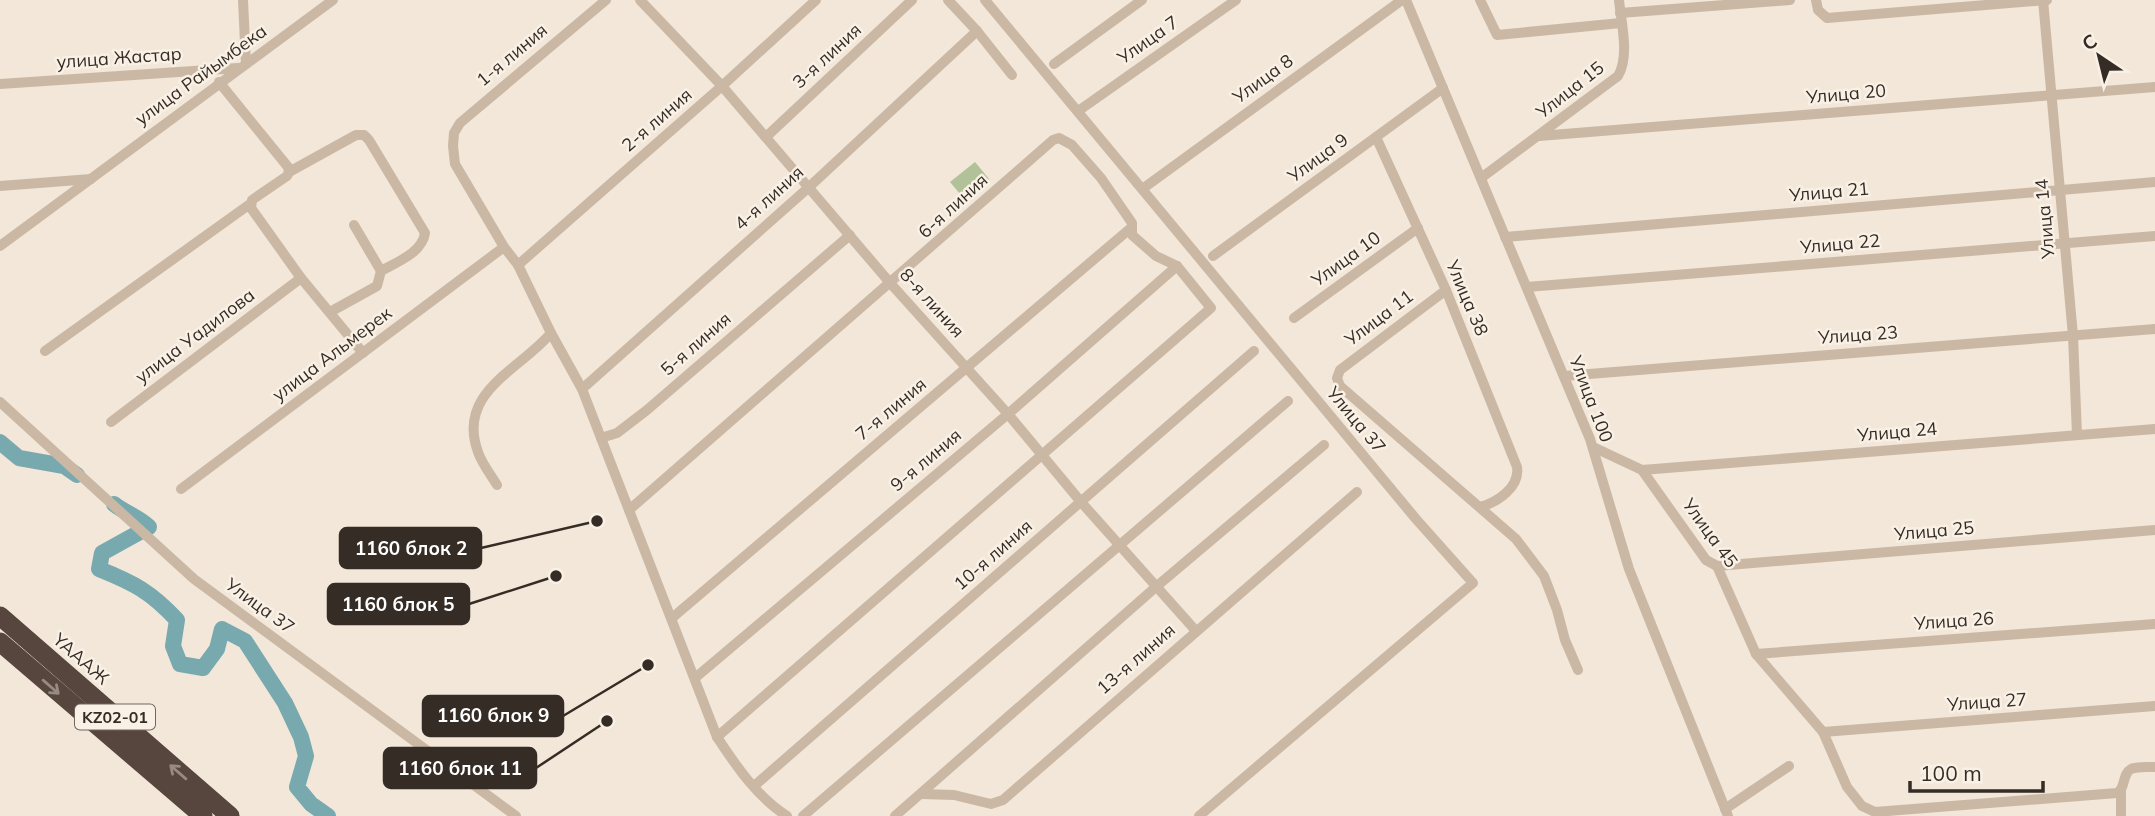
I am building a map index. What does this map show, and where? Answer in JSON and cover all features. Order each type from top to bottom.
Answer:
[{"type":"highway","name":"ҮАААЖ","points":[[0,616],[230,816]]},
{"type":"highway","name":"KZ02-01","points":[[0,642],[203,816]]},
{"type":"street","points":[[243,0],[243,66]]},
{"type":"street","name":"улица Райымбека","points":[[0,246],[333,0]]},
{"type":"street","name":"1-я линия","points":[[503,247],[455,164],[454,134],[460,123],[606,0]]},
{"type":"street","name":"8-я линия","points":[[640,0],[722,86],[891,284],[1196,631]]},
{"type":"street","name":"2-я линия","points":[[518,265],[817,0]]},
{"type":"street","name":"3-я линия","points":[[766,137],[912,0]]},
{"type":"street","points":[[948,0],[1012,75]]},
{"type":"street","name":"Улица 37","points":[[985,0],[1416,519],[1473,583],[1199,816]]},
{"type":"street","points":[[1054,64],[1142,0]]},
{"type":"street","name":"Улица 7","points":[[1081,109],[1236,0]]},
{"type":"street","name":"Улица 100","points":[[1404,0],[1564,376],[1592,447],[1629,569],[1726,813]]},
{"type":"street","name":"Улица 8","points":[[1145,187],[1404,0]]},
{"type":"street","points":[[1480,0],[1497,35],[1620,18],[1790,0]]},
{"type":"street","name":"Улица 15","points":[[1481,178],[1618,76],[1623,68],[1624,57],[1619,0]]},
{"type":"street","points":[[1816,0],[1818,10],[1828,18],[2045,0]]},
{"type":"street","name":"Улица 14","points":[[2045,0],[2073,336],[2077,435]]},
{"type":"street","name":"4-я линия","points":[[583,389],[808,188],[977,31]]},
{"type":"street","name":"улица Жастар","points":[[0,84],[243,66]]},
{"type":"street","points":[[219,82],[288,167],[289,173]]},
{"type":"street","name":"Улица 20","points":[[1539,136],[2155,87]]},
{"type":"street","name":"Улица 9","points":[[1213,256],[1443,89]]},
{"type":"street","points":[[45,351],[289,173],[356,135],[364,135],[425,233],[424,242],[419,248],[381,271],[377,286],[330,312]]},
{"type":"street","name":"Улица 38","points":[[1376,137],[1446,290],[1517,467],[1518,476],[1512,488],[1480,507]]},
{"type":"street","name":"6-я линия","points":[[629,510],[1053,140],[1059,138],[1072,145],[1101,178],[1132,223],[1132,235],[1156,256],[1177,266],[1211,308],[1041,454]]},
{"type":"street","points":[[0,186],[90,179]]},
{"type":"street","name":"Улица 21","points":[[1505,237],[2155,182]]},
{"type":"street","points":[[250,204],[301,278],[363,353]]},
{"type":"street","points":[[354,225],[381,271]]},
{"type":"street","name":"7-я линия","points":[[672,618],[1132,227]]},
{"type":"street","name":"Улица 10","points":[[1294,318],[1418,228]]},
{"type":"street","name":"5-я линия","points":[[601,438],[617,433],[647,410],[850,235]]},
{"type":"street","name":"Улица 22","points":[[1527,287],[2155,236]]},
{"type":"street","points":[[503,247],[518,265],[551,333],[583,389],[717,737],[732,760],[771,806],[787,816]]},
{"type":"street","name":"улица Альмерек","points":[[181,489],[503,247]]},
{"type":"street","name":"9-я линия","points":[[695,678],[1008,414],[1177,266]]},
{"type":"street","name":"улица Уадилова","points":[[111,422],[301,278]]},
{"type":"street","name":"Улица 11","points":[[1337,378],[1340,370],[1446,290]]},
{"type":"street","name":"Улица 23","points":[[1564,376],[2155,329]]},
{"type":"street","points":[[497,485],[478,452],[474,425],[477,405],[500,379],[551,333]]},
{"type":"street","name":"10-я линия","points":[[754,786],[1254,351]]},
{"type":"street","name":"Улица 37","points":[[1337,378],[1340,386],[1516,539],[1544,576],[1578,670]]},
{"type":"street","points":[[803,816],[1288,401]]},
{"type":"street","name":"Улица 37","points":[[0,402],[194,579],[516,816]]},
{"type":"street","name":"Улица 24","points":[[1642,470],[2155,429]]},
{"type":"street","points":[[895,816],[1157,586],[1324,445]]},
{"type":"street","name":"Улица 45","points":[[1592,447],[1642,470],[1706,560],[1717,566],[1756,654],[1822,732],[1847,787],[1865,811]]},
{"type":"street","points":[[717,737],[1041,454]]},
{"type":"street","name":"13-я линия","points":[[921,794],[954,795],[990,804],[997,803],[1357,492]]},
{"type":"street","name":"Улица 25","points":[[1717,566],[2155,530]]},
{"type":"street","name":"Улица 26","points":[[1756,654],[2155,624]]},
{"type":"street","name":"Улица 27","points":[[1822,732],[2155,706]]},
{"type":"street","points":[[1726,813],[1789,766]]},
{"type":"street","points":[[2122,816],[2121,792],[2127,772],[2136,768],[2155,767]]},
{"type":"street","points":[[1865,811],[2121,792]]},
{"type":"green space","points":[[975,162],[989,179],[965,200],[950,182]]},
{"type":"waterway","points":[[0,442],[19,458],[64,466],[77,475]]},
{"type":"waterway","points":[[114,504],[149,527],[102,553],[99,569],[141,589],[177,620],[173,646],[180,664],[203,668],[217,649],[222,629],[245,641],[285,703],[301,737],[306,756],[297,787],[311,804],[328,816]]},
{"type":"place","name":"1160 блок 2","points":[[597,521]]},
{"type":"place","name":"1160 блок 5","points":[[556,576]]},
{"type":"place","name":"1160 блок 9","points":[[648,665]]},
{"type":"place","name":"1160 блок 11","points":[[607,721]]}]
